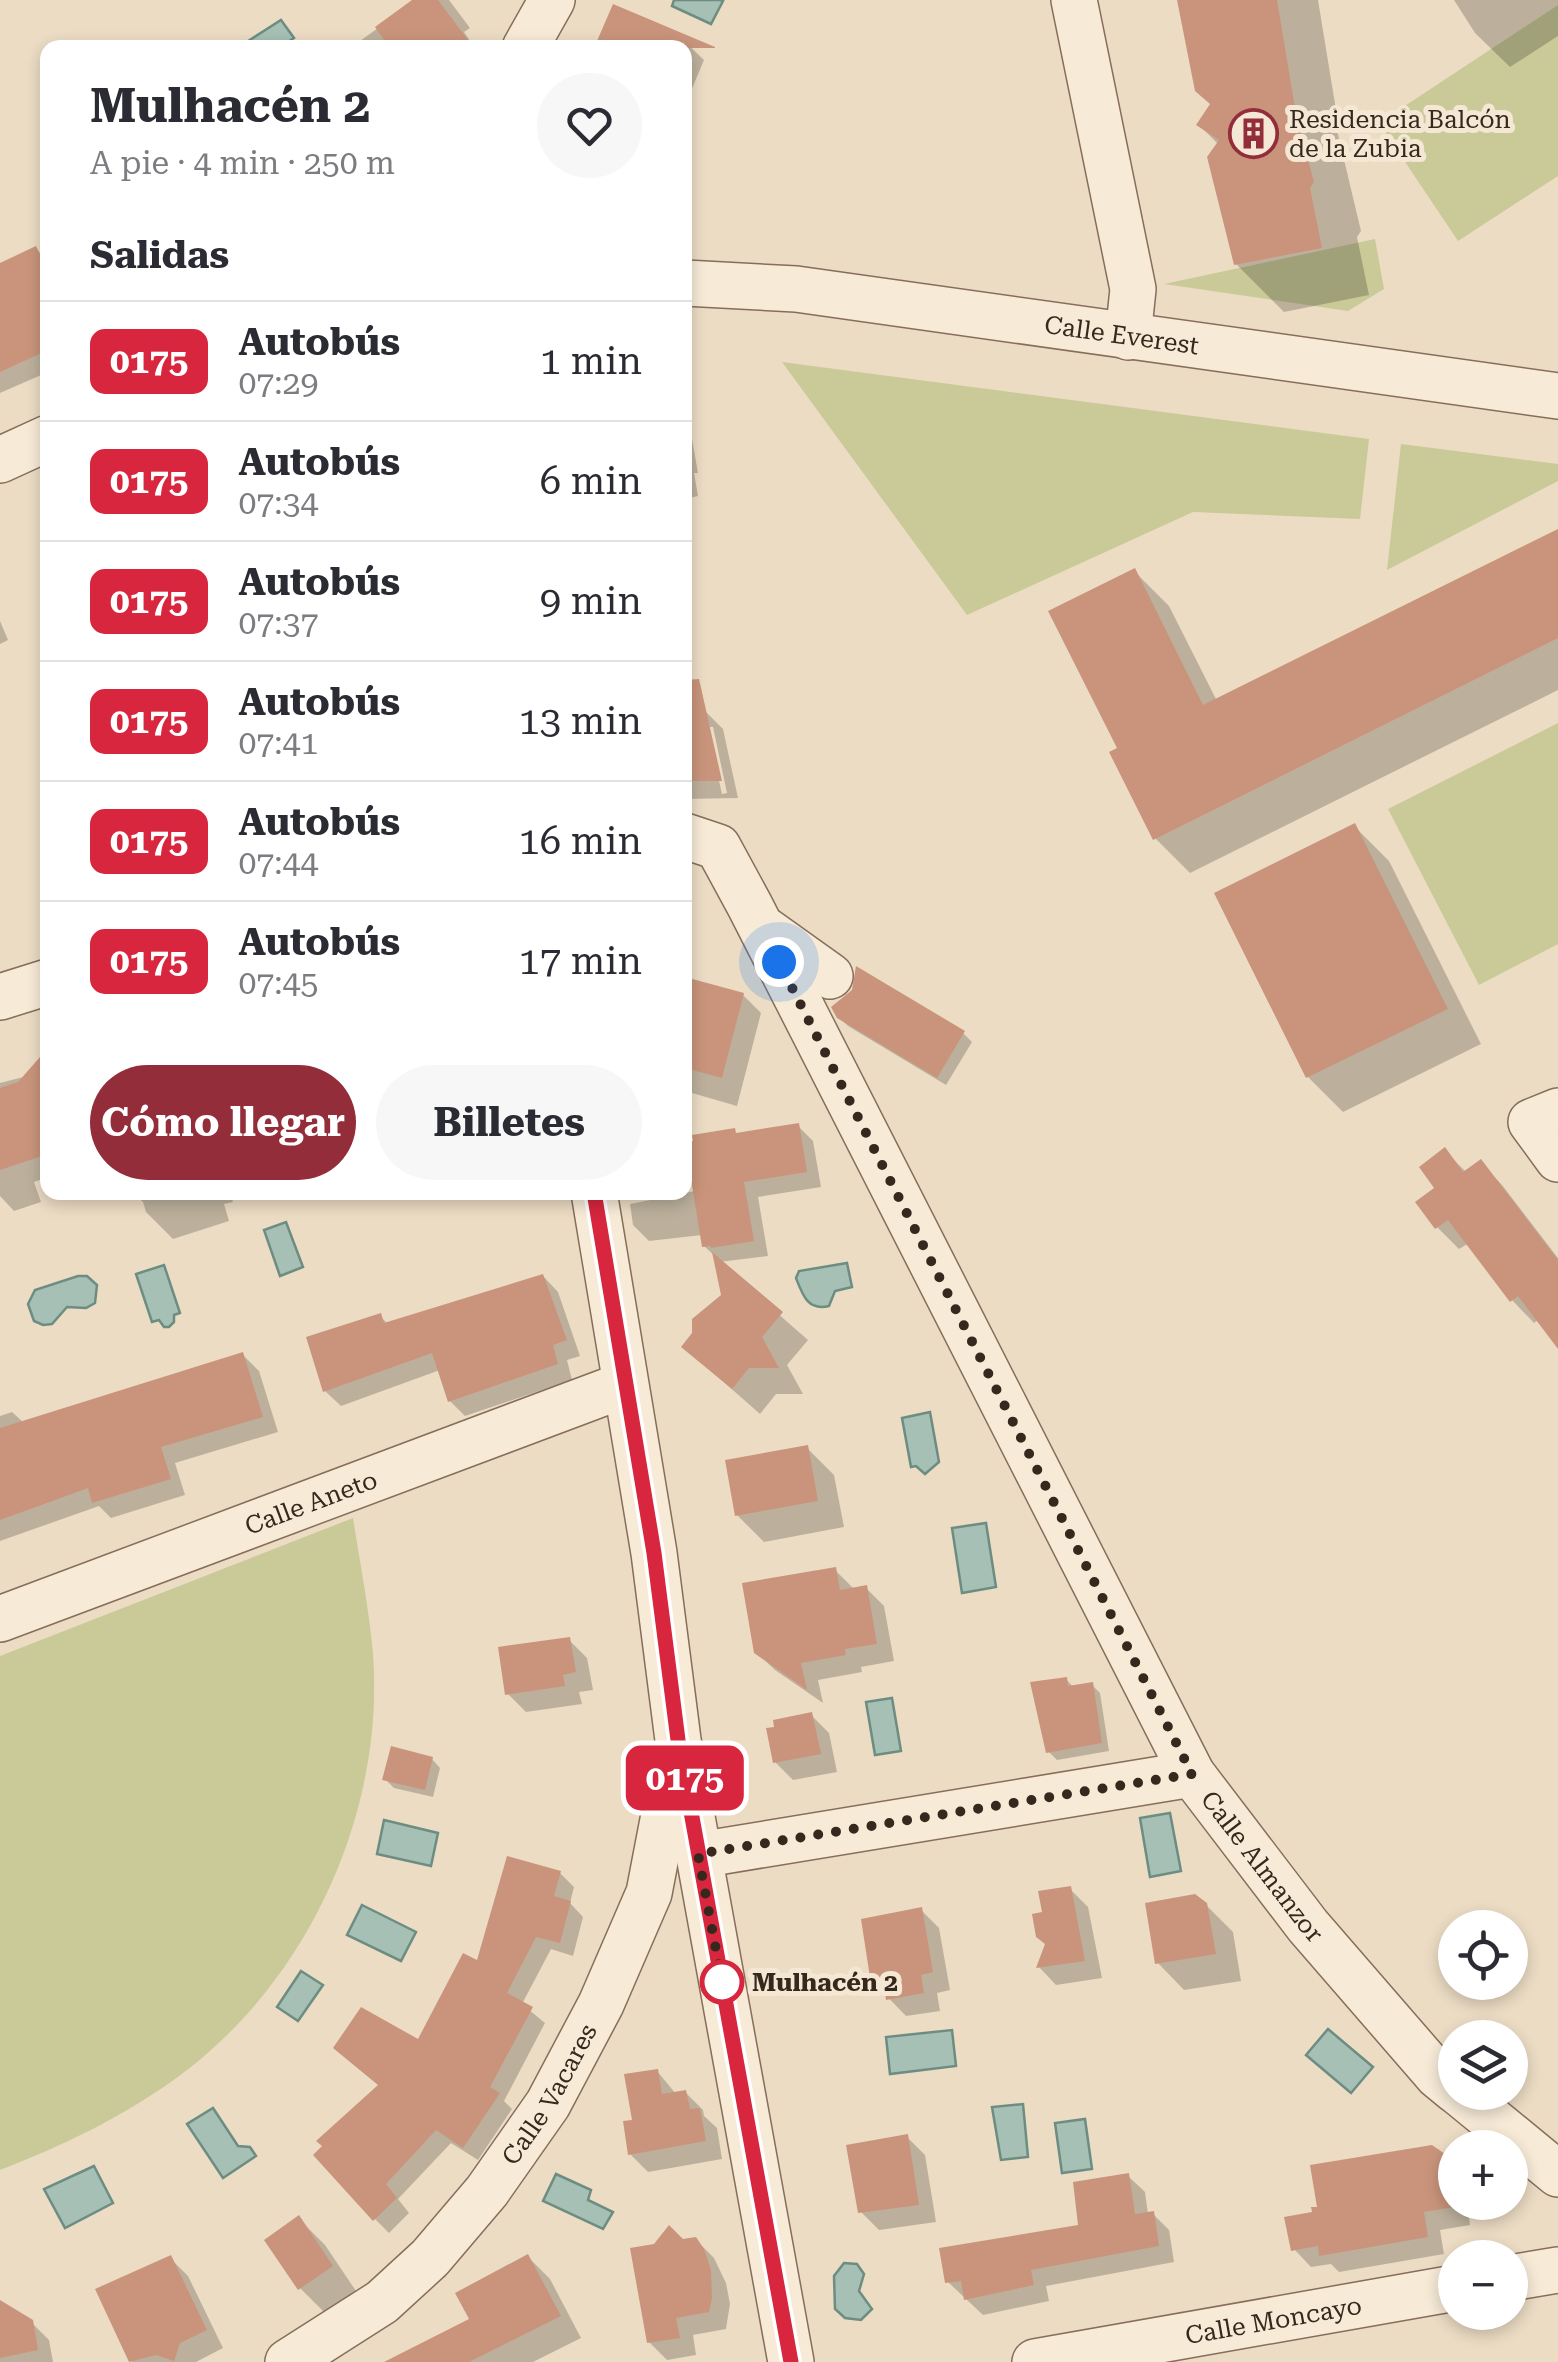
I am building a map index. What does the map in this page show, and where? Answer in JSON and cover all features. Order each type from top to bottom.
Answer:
[{"type":"street","points":[[530,40],[552,0]]},
{"type":"street","points":[[1074,0],[1133,289],[1128,337]]},
{"type":"street","name":"Calle Everest","points":[[692,283],[796,290],[1558,396]]},
{"type":"street","points":[[0,460],[40,442]]},
{"type":"street","name":"Calle Almanzor","points":[[692,838],[718,847],[761,927],[1192,1774],[1308,1926],[1438,2076]]},
{"type":"street","points":[[761,927],[830,976]]},
{"type":"street","points":[[0,998],[40,985]]},
{"type":"street","points":[[1544,1116],[1558,1159]]},
{"type":"street","points":[[595,1200],[654,1553],[678,1740],[791,2362]]},
{"type":"street","name":"Calle Aneto","points":[[0,1619],[624,1385]]},
{"type":"street","name":"Calle Vacares","points":[[288,2362],[382,2302],[430,2258],[488,2192],[548,2104],[601,2004],[649,1893],[678,1740]]},
{"type":"street","points":[[698,1854],[1192,1774]]},
{"type":"street","name":"Calle Almanzor","points":[[1480,2110],[1558,2174]]},
{"type":"street","points":[[1528,2275],[1558,2270]]},
{"type":"street","name":"Calle Moncayo","points":[[1034,2362],[1438,2291]]},
{"type":"green space","points":[[1558,5],[1558,176],[1458,241],[1379,123]]},
{"type":"green space","points":[[1375,239],[1384,289],[1348,311],[1164,284]]},
{"type":"green space","points":[[782,362],[1369,439],[1360,519],[1193,512],[967,615]]},
{"type":"green space","points":[[1401,444],[1558,464],[1558,481],[1387,570]]},
{"type":"green space","points":[[1558,723],[1558,944],[1479,985],[1388,809]]},
{"type":"green space","points":[[353,1518],[373,1654],[373,1715],[366,1775],[350,1834],[328,1892],[298,1946],[263,1996],[222,2040],[134,2106],[0,2170],[0,1656]]},
{"type":"shaded area","points":[[674,0],[723,1],[711,24],[672,6]]},
{"type":"shaded area","points":[[281,20],[294,38],[291,40],[250,40]]},
{"type":"shaded area","points":[[286,1222],[303,1267],[280,1276],[264,1230]]},
{"type":"shaded area","points":[[847,1263],[852,1287],[835,1291],[829,1306],[807,1301],[796,1278],[799,1271]]},
{"type":"shaded area","points":[[164,1265],[180,1313],[174,1315],[169,1327],[159,1320],[152,1322],[136,1274]]},
{"type":"shaded area","points":[[87,1276],[97,1285],[95,1303],[86,1308],[67,1307],[52,1324],[34,1321],[28,1304],[35,1290]]},
{"type":"shaded area","points":[[930,1412],[939,1462],[925,1474],[916,1466],[911,1467],[902,1418]]},
{"type":"shaded area","points":[[986,1523],[996,1587],[962,1593],[952,1528]]},
{"type":"shaded area","points":[[892,1698],[901,1751],[875,1755],[866,1702]]},
{"type":"shaded area","points":[[1170,1813],[1181,1871],[1150,1877],[1140,1818]]},
{"type":"shaded area","points":[[384,1820],[438,1833],[431,1866],[377,1854]]},
{"type":"shaded area","points":[[362,1905],[416,1932],[401,1961],[347,1935]]},
{"type":"shaded area","points":[[301,1971],[323,1985],[298,2021],[277,2007]]},
{"type":"shaded area","points":[[1328,2029],[1373,2067],[1351,2093],[1306,2055]]},
{"type":"shaded area","points":[[952,2030],[956,2066],[890,2074],[886,2037]]},
{"type":"shaded area","points":[[1023,2104],[1028,2157],[1001,2160],[992,2107]]},
{"type":"shaded area","points":[[213,2108],[238,2146],[250,2147],[256,2156],[223,2178],[187,2124]]},
{"type":"shaded area","points":[[1085,2119],[1092,2169],[1062,2173],[1055,2123]]},
{"type":"shaded area","points":[[94,2166],[113,2203],[65,2228],[44,2189]]},
{"type":"shaded area","points":[[556,2174],[591,2190],[588,2200],[613,2212],[603,2229],[543,2201]]},
{"type":"shaded area","points":[[844,2263],[857,2264],[864,2274],[859,2291],[872,2309],[861,2320],[845,2318],[835,2309],[834,2276]]},
{"type":"building","points":[[412,0],[438,0],[468,40],[384,40],[375,27]]},
{"type":"building","name":"Residencia Balcón de la Zubia","points":[[1177,0],[1277,0],[1297,120],[1314,182],[1310,188],[1322,248],[1234,265],[1207,157],[1219,140],[1196,125],[1210,104],[1195,91]]},
{"type":"building","points":[[613,4],[715,48],[692,48],[692,40],[597,40]]},
{"type":"building","points":[[36,246],[40,254],[40,354],[0,372],[0,263]]},
{"type":"building","points":[[1558,529],[1558,638],[1153,840],[1109,752],[1117,748],[1048,611],[1135,568],[1203,705]]},
{"type":"building","points":[[699,679],[722,781],[692,781],[692,680]]},
{"type":"building","points":[[1355,823],[1448,1009],[1306,1078],[1214,893]]},
{"type":"building","points":[[856,966],[965,1031],[937,1078],[837,1018],[831,1007],[852,990]]},
{"type":"building","points":[[692,979],[744,993],[722,1078],[692,1070]]},
{"type":"building","points":[[40,1057],[40,1157],[0,1170],[0,1088],[18,1082]]},
{"type":"building","points":[[799,1123],[807,1172],[744,1182],[754,1241],[702,1247],[692,1185],[692,1135],[735,1128],[736,1133]]},
{"type":"building","points":[[1445,1147],[1463,1172],[1481,1159],[1558,1260],[1558,1349],[1518,1296],[1510,1302],[1448,1220],[1435,1229],[1415,1202],[1434,1188],[1419,1167]]},
{"type":"building","points":[[712,1252],[783,1312],[762,1337],[779,1368],[749,1368],[732,1389],[681,1347],[692,1333],[692,1319],[721,1295]]},
{"type":"building","points":[[543,1274],[567,1340],[553,1345],[558,1364],[448,1402],[432,1353],[323,1392],[306,1337],[381,1313],[384,1323]]},
{"type":"building","points":[[243,1352],[263,1417],[161,1447],[171,1479],[92,1503],[88,1488],[0,1520],[0,1428]]},
{"type":"building","points":[[808,1445],[818,1501],[735,1516],[725,1460]]},
{"type":"building","points":[[836,1567],[840,1590],[867,1585],[877,1644],[845,1649],[846,1655],[801,1663],[807,1690],[754,1653],[742,1583]]},
{"type":"building","points":[[570,1637],[576,1672],[563,1675],[565,1686],[505,1695],[498,1647]]},
{"type":"building","points":[[1067,1677],[1068,1686],[1093,1682],[1102,1743],[1046,1753],[1030,1682]]},
{"type":"building","points":[[812,1712],[821,1754],[773,1763],[766,1728],[774,1727],[773,1720]]},
{"type":"building","points":[[391,1746],[433,1757],[425,1790],[382,1780]]},
{"type":"building","points":[[507,1856],[561,1871],[554,1896],[571,1901],[560,1943],[536,1937],[507,1993],[533,2007],[490,2087],[500,2093],[463,2148],[436,2130],[386,2184],[397,2198],[373,2221],[313,2155],[322,2146],[316,2141],[378,2085],[333,2048],[361,2007],[418,2039],[463,1953],[477,1960]]},
{"type":"building","points":[[1071,1886],[1085,1961],[1036,1968],[1045,1944],[1036,1937],[1032,1914],[1042,1912],[1038,1891]]},
{"type":"building","points":[[1195,1894],[1207,1903],[1216,1954],[1155,1964],[1145,1903]]},
{"type":"building","points":[[922,1907],[933,1972],[921,1975],[924,1993],[886,2000],[883,1981],[871,1984],[861,1919]]},
{"type":"building","points":[[658,2069],[662,2094],[686,2090],[690,2109],[700,2108],[706,2141],[628,2155],[623,2121],[632,2120],[624,2074]]},
{"type":"building","points":[[908,2134],[919,2205],[858,2213],[846,2145]]},
{"type":"building","points":[[1432,2145],[1438,2149],[1438,2210],[1424,2212],[1428,2237],[1319,2256],[1318,2246],[1291,2251],[1284,2217],[1312,2212],[1311,2207],[1317,2207],[1310,2165]]},
{"type":"building","points":[[1129,2173],[1135,2214],[1154,2211],[1159,2246],[1031,2270],[1034,2285],[964,2300],[961,2281],[945,2283],[939,2248],[1078,2225],[1073,2182]]},
{"type":"building","points":[[299,2215],[333,2266],[298,2290],[264,2240]]},
{"type":"building","points":[[669,2225],[683,2239],[696,2237],[704,2249],[711,2270],[712,2298],[709,2312],[676,2318],[680,2338],[647,2343],[630,2248],[654,2244]]},
{"type":"building","points":[[528,2254],[561,2316],[469,2362],[384,2362],[469,2319],[455,2293]]},
{"type":"building","points":[[171,2255],[207,2330],[180,2343],[174,2361],[156,2355],[129,2362],[95,2289]]},
{"type":"building","points":[[0,2300],[33,2320],[38,2350],[0,2358]]},
{"type":"bus line","name":"0175","points":[[595,1200],[654,1553],[678,1740],[791,2362]]},
{"type":"place","name":"Residencia Balcón de la Zubia","points":[[1254,133]]},
{"type":"place","name":"Mulhacén 2","points":[[722,1982]]},
{"type":"route","points":[[722,1982],[698,1854],[1192,1774],[779,962]]}]
